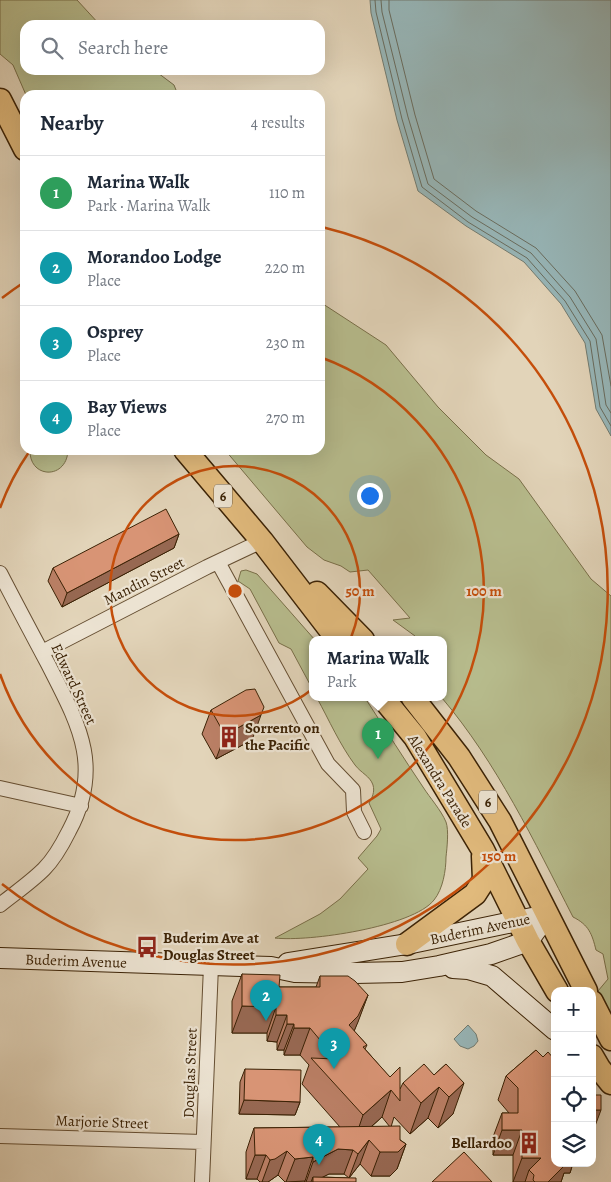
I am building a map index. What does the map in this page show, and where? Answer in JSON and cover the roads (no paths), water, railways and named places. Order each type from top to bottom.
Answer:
[{"type":"main road","points":[[1,104],[20,140]]},
{"type":"main road","name":"6","points":[[189,455],[284,565],[312,588],[359,636]]},
{"type":"main road","name":"6","points":[[262,541],[335,636]]},
{"type":"main road","name":"Alexandra Parade","points":[[385,701],[415,737],[482,850],[523,931]]},
{"type":"main road","name":"Alexandra Parade","points":[[415,701],[459,757],[500,820],[548,915]]},
{"type":"main road","points":[[407,944],[476,894],[484,880],[482,850]]},
{"type":"main road","name":"6","points":[[548,915],[584,987]]},
{"type":"main road","name":"Buderim Avenue","points":[[0,958],[271,967],[294,972],[402,972],[491,954],[548,915]]},
{"type":"main road","name":"6","points":[[523,931],[554,987]]},
{"type":"main road","name":"Buderim Avenue","points":[[271,967],[296,961],[407,944],[523,931]]},
{"type":"main road","points":[[439,966],[468,969],[492,976],[551,1027]]},
{"type":"main road","points":[[596,1010],[611,1039]]},
{"type":"street","name":"Mandin Street","points":[[42,652],[262,541]]},
{"type":"street","points":[[218,562],[328,764],[353,790],[354,812],[364,832]]},
{"type":"street","name":"Edward Street","points":[[0,573],[68,703],[81,733],[86,771],[81,806],[63,843],[44,869],[0,905]]},
{"type":"street","points":[[0,788],[81,806]]},
{"type":"street","name":"Douglas Street","points":[[202,1182],[211,966]]},
{"type":"street","name":"Marjorie Street","points":[[0,1136],[203,1142]]},
{"type":"water","points":[[370,0],[611,0],[611,436],[596,409],[585,343],[561,304],[524,262],[466,226],[418,191],[397,120],[371,13]]},
{"type":"water","points":[[468,1025],[476,1034],[478,1041],[468,1049],[460,1046],[454,1039]]},
{"type":"place","name":"Sorrento on the Pacific","points":[[229,737]]},
{"type":"place","name":"Marina Walk","points":[[378,759]]},
{"type":"place","name":"Buderim Ave at Douglas Street","points":[[147,947]]},
{"type":"place","name":"Morandoo Lodge","points":[[266,1021]]},
{"type":"place","name":"Osprey","points":[[334,1069]]},
{"type":"place","name":"Bellardoo","points":[[529,1143]]},
{"type":"place","name":"Bay Views","points":[[319,1165]]}]
